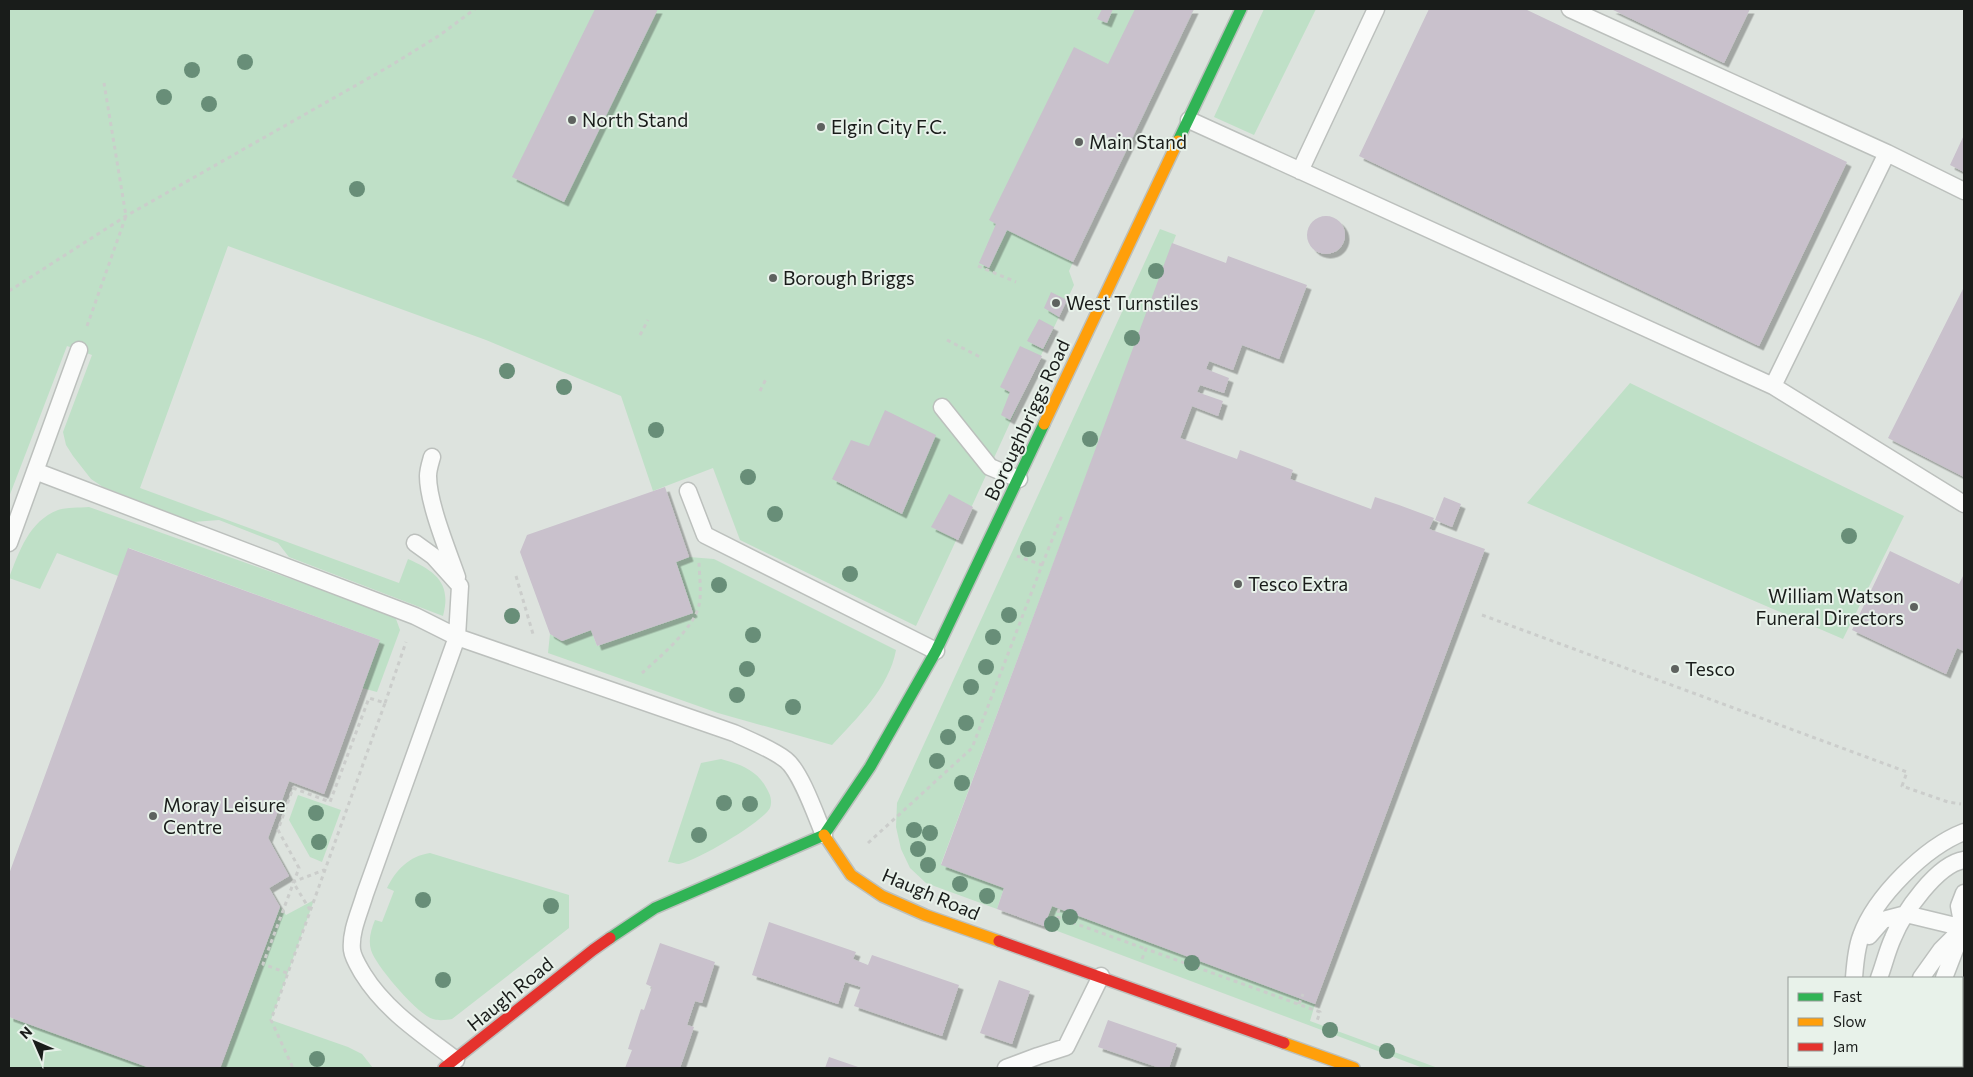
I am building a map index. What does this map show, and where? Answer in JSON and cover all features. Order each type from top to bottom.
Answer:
[{"type":"street","name":"Boroughbriggs Road","points":[[824,836],[870,767],[936,651],[1241,9]]},
{"type":"street","name":"Haugh Road","points":[[450,1064],[593,950],[655,908],[824,836],[851,875],[882,896],[925,915],[1101,976],[1354,1068]]},
{"type":"lane","points":[[1300,171],[1376,9]]},
{"type":"lane","points":[[1570,9],[1886,153],[1964,191]]},
{"type":"lane","points":[[1189,120],[1772,386],[1964,504]]},
{"type":"lane","points":[[1772,386],[1886,153]]},
{"type":"lane","points":[[9,543],[79,350]]},
{"type":"lane","points":[[942,407],[990,467],[1019,479]]},
{"type":"lane","points":[[432,458],[428,474],[428,484],[460,586],[457,637],[365,894],[353,933],[352,950],[356,962],[374,990],[397,1015],[450,1064]]},
{"type":"lane","points":[[35,471],[415,616],[457,637],[734,732],[786,760],[800,781],[824,836]]},
{"type":"lane","points":[[688,490],[705,536],[936,651]]},
{"type":"lane","points":[[414,543],[434,556],[460,586]]},
{"type":"lane","points":[[1854,977],[1860,936],[1888,891],[1920,859],[1954,836],[1964,832]]},
{"type":"lane","points":[[1879,977],[1893,937],[1906,914],[1934,878],[1959,861],[1964,860]]},
{"type":"lane","points":[[1944,977],[1964,928],[1959,906],[1964,893]]},
{"type":"lane","points":[[1858,949],[1883,920],[1906,914],[1964,928]]},
{"type":"lane","points":[[1922,977],[1941,950],[1964,928]]},
{"type":"lane","points":[[1006,1068],[1066,1047],[1101,976]]},
{"type":"path","points":[[9,291],[126,216],[390,66],[440,35],[475,9]]},
{"type":"path","points":[[79,350],[126,216],[104,84]]},
{"type":"path","points":[[978,266],[1016,282]]},
{"type":"path","points":[[640,335],[648,320]]},
{"type":"path","points":[[947,340],[980,357]]},
{"type":"path","points":[[760,391],[767,377]]},
{"type":"path","points":[[845,864],[972,748],[1062,515]]},
{"type":"path","points":[[986,545],[1042,565]]},
{"type":"path","points":[[619,693],[686,630],[696,615],[700,604],[699,558]]},
{"type":"path","points":[[516,576],[537,649],[532,664]]},
{"type":"path","points":[[1482,615],[1907,772],[1902,786],[1948,802],[1964,805]]},
{"type":"path","points":[[293,1068],[271,1020],[415,616]]},
{"type":"path","points":[[288,973],[263,964],[299,868],[278,830],[293,788],[330,802],[369,698],[385,703]]},
{"type":"path","points":[[293,882],[324,870]]},
{"type":"path","points":[[293,882],[310,911]]},
{"type":"path","points":[[1059,909],[1057,917],[1320,1012]]},
{"type":"path","points":[[1133,988],[1146,949]]},
{"type":"path","points":[[1300,1004],[1303,994]]},
{"type":"green space","points":[[9,9],[1194,9],[1073,262],[1069,271],[1074,285],[916,626],[740,540],[713,468],[653,491],[621,396],[486,340],[228,246],[140,488],[399,583],[408,559],[426,568],[439,580],[445,595],[443,616],[289,557],[278,543],[219,520],[193,522],[103,487],[91,479],[66,445],[63,432],[92,355],[67,346],[9,497]]},
{"type":"green space","points":[[1264,9],[1316,9],[1254,135],[1214,117]]},
{"type":"green space","points":[[1160,229],[1176,235],[941,864],[1004,888],[997,909],[926,883],[910,868],[901,849],[896,827],[897,803]]},
{"type":"green space","points":[[1630,383],[1904,516],[1843,639],[1527,503]]},
{"type":"green space","points":[[89,507],[387,613],[396,619],[400,630],[377,692],[362,688],[380,640],[129,548],[118,576],[57,553],[40,589],[9,578],[21,548],[32,529],[48,515],[58,510]]},
{"type":"green space","points":[[689,557],[714,559],[896,650],[887,677],[871,702],[832,745],[718,713],[548,653],[550,634],[562,641],[591,630],[597,646],[693,613],[676,562]]},
{"type":"green space","points":[[721,759],[750,770],[760,779],[770,795],[770,808],[755,822],[713,849],[687,862],[679,864],[668,862],[701,763]]},
{"type":"green space","points":[[298,795],[341,810],[322,862],[310,857],[289,820]]},
{"type":"green space","points":[[430,853],[569,895],[569,928],[452,1019],[445,1020],[435,1020],[426,1016],[398,989],[374,957],[370,942],[375,920],[382,922],[394,891],[387,888],[395,875],[404,865],[416,857]]},
{"type":"green space","points":[[314,900],[271,1020],[348,1047],[362,1054],[373,1068],[221,1068],[280,907],[286,915]]},
{"type":"green space","points":[[1052,906],[1315,1004],[1310,1021],[1438,1068],[1423,1068],[1044,926]]},
{"type":"green space","points":[[9,1017],[150,1068],[9,1068]]},
{"type":"building","name":"North Stand","points":[[595,9],[658,9],[564,202],[512,177]]},
{"type":"building","points":[[1102,9],[1113,9],[1107,23],[1097,19]]},
{"type":"building","name":"Main Stand","points":[[1135,9],[1194,9],[1073,262],[1007,230],[989,268],[979,263],[996,224],[989,220],[1074,47],[1108,64]]},
{"type":"building","points":[[1429,9],[1525,9],[1847,162],[1759,346],[1359,156]]},
{"type":"building","points":[[1611,9],[1750,9],[1724,63]]},
{"type":"building","points":[[1964,135],[1964,172],[1950,165]]},
{"type":"building","points":[[1326,216],[1339,222],[1345,235],[1339,248],[1326,254],[1313,248],[1307,235],[1313,222]]},
{"type":"building","name":"Tesco Extra","points":[[1172,243],[1226,263],[1228,256],[1307,285],[1279,359],[1242,345],[1233,370],[1209,361],[1206,369],[1229,378],[1224,393],[1200,385],[1197,392],[1223,401],[1218,416],[1192,406],[1180,438],[1237,459],[1240,450],[1293,470],[1290,479],[1371,509],[1375,497],[1399,505],[1434,518],[1429,529],[1485,549],[1315,1004],[1052,906],[1044,926],[997,909],[1004,888],[941,865]]},
{"type":"building","points":[[1964,287],[1964,477],[1888,438]]},
{"type":"building","name":"West Turnstiles","points":[[1051,292],[1067,300],[1059,317],[1044,308]]},
{"type":"building","points":[[1039,319],[1054,327],[1043,349],[1027,341]]},
{"type":"building","points":[[1020,346],[1042,356],[1010,420],[1001,415],[1010,392],[1000,387]]},
{"type":"building","points":[[885,410],[936,435],[902,514],[832,479],[851,440],[869,446]]},
{"type":"building","points":[[665,487],[689,557],[676,562],[693,613],[597,646],[591,630],[562,641],[550,634],[520,552],[527,535]]},
{"type":"building","points":[[949,494],[973,507],[958,540],[931,527]]},
{"type":"building","points":[[1444,497],[1461,504],[1452,527],[1435,520]]},
{"type":"building","name":"Moray Leisure Centre","points":[[128,548],[380,640],[324,794],[289,781],[268,838],[289,876],[269,888],[280,907],[220,1068],[150,1068],[9,1017],[9,874]]},
{"type":"building","name":"William Watson Funeral Directors","points":[[1890,551],[1959,584],[1964,574],[1964,651],[1957,648],[1946,674],[1852,630]]},
{"type":"building","points":[[769,922],[856,952],[853,959],[868,965],[872,955],[959,985],[942,1036],[854,1006],[861,987],[845,982],[838,1004],[752,975]]},
{"type":"building","points":[[660,943],[715,962],[702,1003],[695,1001],[687,1025],[694,1027],[680,1068],[625,1068],[632,1050],[628,1049],[641,1009],[644,1010],[652,987],[646,984]]},
{"type":"building","points":[[999,980],[1030,991],[1012,1044],[980,1033]]},
{"type":"building","points":[[1964,1003],[1964,1068],[1922,1068],[1963,1067]]},
{"type":"building","points":[[1108,1020],[1177,1044],[1169,1068],[1160,1068],[1098,1047]]},
{"type":"building","points":[[829,1057],[861,1068],[825,1068]]},
{"type":"traffic: fast","points":[[1178,141],[1241,9]]},
{"type":"traffic: fast","points":[[824,835],[870,767],[936,651],[1044,424]]},
{"type":"traffic: fast","points":[[610,938],[655,908],[824,835]]},
{"type":"traffic: slow","points":[[1044,424],[1178,141]]},
{"type":"traffic: slow","points":[[824,835],[851,875],[882,896],[925,915],[999,941]]},
{"type":"traffic: slow","points":[[1284,1043],[1354,1068]]},
{"type":"traffic: jam","points":[[444,1068],[610,938]]},
{"type":"traffic: jam","points":[[999,941],[1284,1043]]},
{"type":"place","name":"North Stand","points":[[572,120]]},
{"type":"place","name":"Elgin City F.C.","points":[[821,127]]},
{"type":"place","name":"Main Stand","points":[[1079,142]]},
{"type":"place","name":"Borough Briggs","points":[[773,278]]},
{"type":"place","name":"West Turnstiles","points":[[1056,303]]},
{"type":"place","name":"Tesco Extra","points":[[1238,584]]},
{"type":"place","name":"William Watson Funeral Directors","points":[[1914,607]]},
{"type":"place","name":"Tesco","points":[[1675,669]]},
{"type":"place","name":"Moray Leisure Centre","points":[[153,816]]}]
